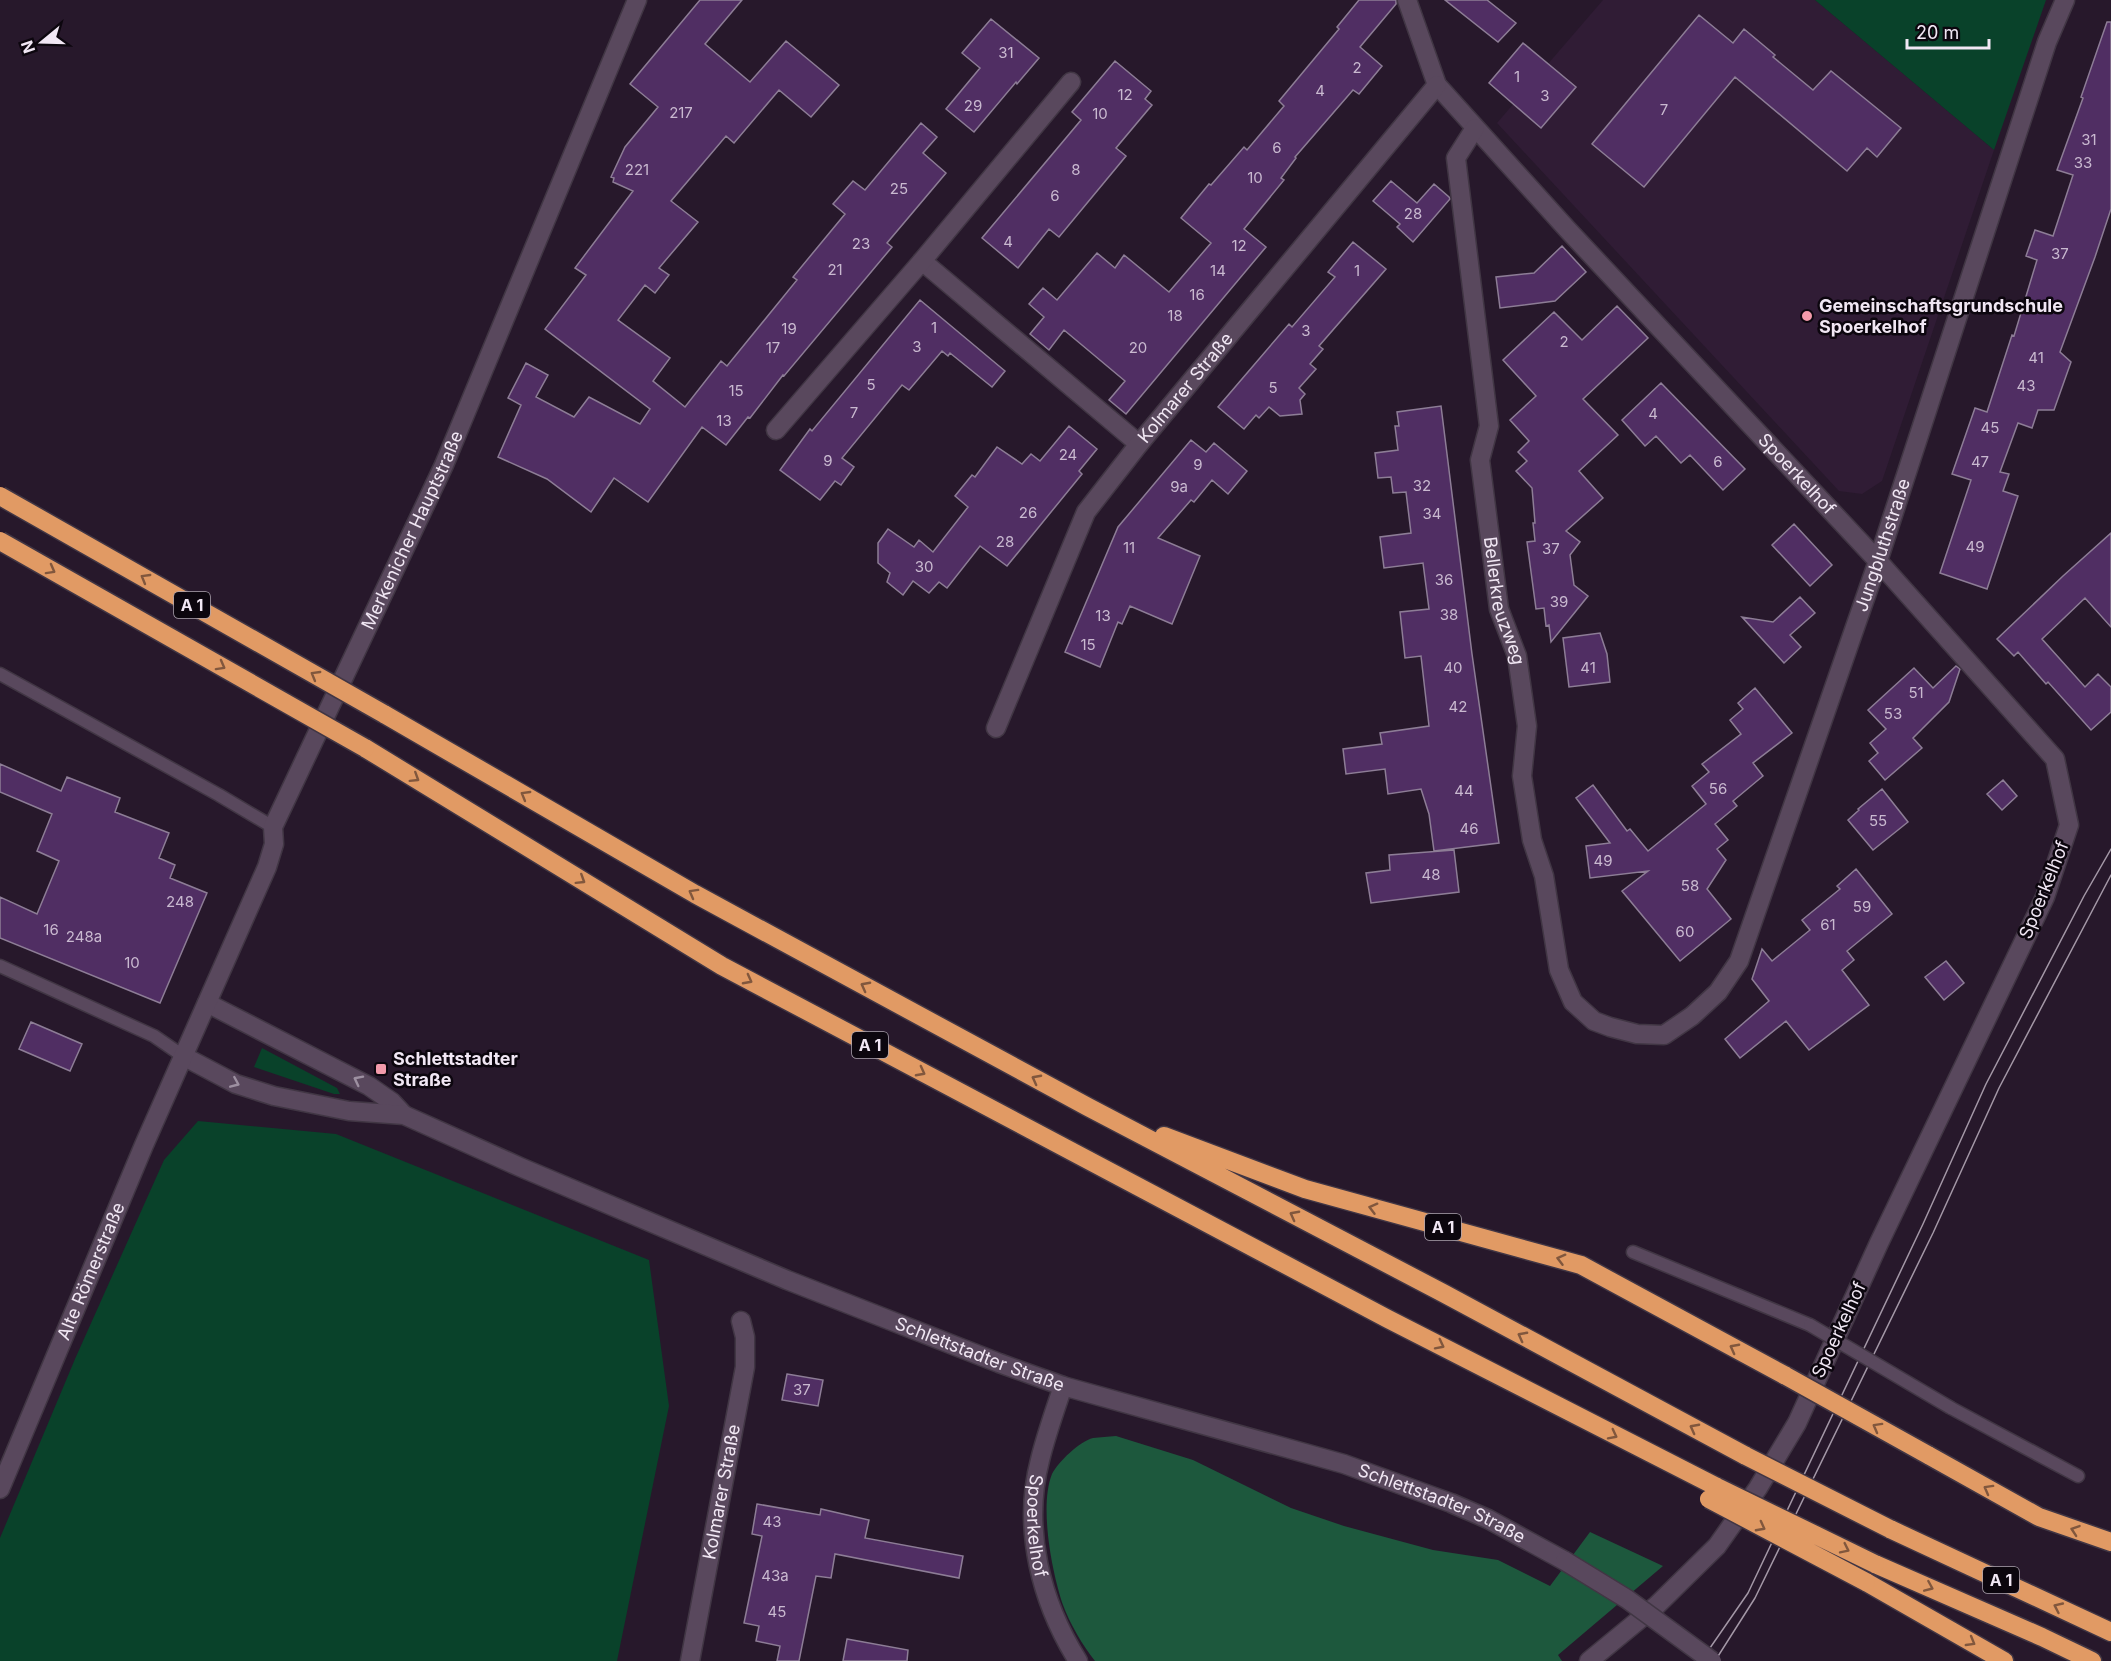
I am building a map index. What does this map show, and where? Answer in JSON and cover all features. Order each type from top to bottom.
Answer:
[{"type":"highway","name":"A 1","points":[[0,496],[695,894],[1088,1107],[1746,1456],[1890,1529],[2111,1632]]},
{"type":"highway","name":"A 1","points":[[0,541],[365,748],[722,966],[1661,1460],[1713,1493],[2032,1632],[2092,1661]]},
{"type":"highway","name":"A 1","points":[[1088,1107],[1305,1189],[1581,1265],[2039,1517],[2111,1542]]},
{"type":"highway","points":[[1713,1493],[2004,1661]]},
{"type":"street","name":"Merkenicher Hauptstraße","points":[[183,1056],[267,867],[274,844],[273,827],[444,465],[637,0]]},
{"type":"street","points":[[1407,0],[1437,85]]},
{"type":"street","name":"Jungbluthstraße","points":[[1637,1034],[1664,1035],[1692,1016],[1718,992],[1739,962],[1878,561],[2043,53],[2065,0]]},
{"type":"street","points":[[776,430],[922,261],[1071,82]]},
{"type":"street","name":"Spoerkelhof","points":[[1437,85],[1878,561],[2055,759],[2069,825],[2045,897],[1879,1243],[1797,1423],[1758,1488],[1717,1546],[1658,1605],[1589,1661]]},
{"type":"street","name":"Kolmarer Straße","points":[[996,728],[1086,512],[1139,444],[1437,85]]},
{"type":"street","name":"Bellerkreuzweg","points":[[1475,128],[1456,158],[1489,426],[1480,459],[1500,609],[1517,656],[1527,726],[1522,776],[1532,840],[1544,876],[1559,970],[1573,1002],[1594,1021],[1637,1034]]},
{"type":"street","points":[[922,261],[1139,444]]},
{"type":"street","name":"Schlettstadter Straße","points":[[207,1003],[369,1086],[392,1102],[404,1115]]},
{"type":"street","name":"Schlettstadter Straße","points":[[183,1056],[236,1084],[274,1096],[350,1111],[404,1115],[520,1167],[787,1280],[999,1364],[1064,1386],[1344,1464],[1451,1503],[1509,1530],[1565,1561],[1636,1605],[1712,1661]]},
{"type":"street","name":"Alte Römerstraße","points":[[0,1489],[183,1056]]},
{"type":"street","name":"Kolmarer Straße","points":[[690,1661],[745,1367],[745,1337],[741,1321]]},
{"type":"street","name":"Spoerkelhof","points":[[1064,1386],[1039,1461],[1034,1500],[1034,1537],[1040,1574],[1050,1608],[1065,1641],[1078,1661]]},
{"type":"lane","points":[[0,674],[273,827]]},
{"type":"lane","name":"Schlettstadter Straße","points":[[0,966],[154,1036],[183,1056]]},
{"type":"lane","points":[[1633,1252],[1810,1325],[1952,1408],[2078,1476]]},
{"type":"shaded area","name":"Gemeinschaftsgrundschule Spoerkelhof","points":[[1603,0],[1815,0],[1994,150],[1882,481],[1862,494],[1839,491],[1497,123]]},
{"type":"green space","points":[[1815,0],[2046,0],[1994,150]]},
{"type":"green space","points":[[262,1048],[337,1088],[340,1094],[254,1067]]},
{"type":"green space","points":[[198,1121],[336,1134],[649,1260],[669,1406],[617,1661],[0,1661],[0,1538],[75,1359],[164,1160]]},
{"type":"green space","points":[[1116,1436],[1193,1460],[1291,1508],[1344,1526],[1433,1550],[1498,1560],[1550,1586],[1590,1532],[1663,1566],[1558,1655],[1562,1661],[1095,1661],[1073,1627],[1059,1591],[1048,1540],[1048,1488],[1055,1469],[1076,1448],[1093,1438]]},
{"type":"building","points":[[700,0],[742,0],[705,44],[750,82],[786,41],[839,85],[811,117],[779,90],[734,143],[726,136],[671,201],[698,222],[659,268],[669,275],[655,293],[645,285],[618,320],[670,358],[653,381],[685,407],[721,361],[727,366],[797,280],[793,277],[845,214],[833,204],[853,181],[865,190],[921,123],[937,137],[923,153],[946,173],[887,243],[892,247],[726,445],[702,427],[648,502],[614,478],[591,512],[547,479],[498,457],[521,405],[508,398],[526,363],[548,375],[536,397],[574,417],[589,397],[640,424],[650,409],[545,329],[586,275],[575,268],[633,191],[613,182],[614,178],[611,177],[625,147],[658,107],[630,84]]},
{"type":"building","points":[[1359,0],[1396,0],[1396,4],[1360,47],[1382,66],[1359,94],[1353,90],[1295,157],[1281,178],[1284,180],[1244,229],[1266,247],[1126,414],[1109,400],[1125,381],[1064,330],[1049,350],[1030,334],[1044,317],[1029,304],[1043,288],[1057,300],[1097,253],[1115,268],[1124,255],[1169,292],[1211,243],[1181,218],[1244,147],[1247,150],[1284,106],[1279,101],[1339,29],[1337,27]]},
{"type":"building","points":[[1445,0],[1487,0],[1516,23],[1498,42]]},
{"type":"building","points":[[1699,15],[1733,43],[1744,29],[1813,90],[1831,71],[1901,128],[1877,157],[1867,148],[1847,171],[1735,77],[1644,187],[1592,144]]},
{"type":"building","points":[[991,19],[1039,58],[974,132],[946,109],[980,68],[962,53]]},
{"type":"building","points":[[2107,22],[2111,22],[2111,209],[2060,352],[2071,362],[2054,410],[2038,410],[2032,428],[2018,423],[2000,472],[2009,474],[2003,491],[2018,496],[1987,589],[1940,573],[1971,480],[1952,474],[1975,408],[1987,412],[2012,335],[2014,336],[2037,260],[2026,256],[2035,230],[2053,236],[2073,175],[2057,170]]},
{"type":"building","points":[[1523,43],[1576,87],[1541,128],[1489,83]]},
{"type":"building","points":[[1115,61],[1151,91],[1145,99],[1152,105],[1116,148],[1126,156],[1059,237],[1049,229],[1018,268],[982,238],[1081,120],[1072,112]]},
{"type":"building","points":[[1391,181],[1417,203],[1434,184],[1450,199],[1413,242],[1397,227],[1400,224],[1373,201]]},
{"type":"building","points":[[1353,242],[1386,269],[1319,346],[1323,349],[1310,364],[1316,369],[1299,388],[1305,394],[1300,400],[1302,414],[1280,416],[1269,407],[1259,418],[1256,415],[1244,429],[1218,407],[1289,324],[1292,327],[1335,277],[1328,272]]},
{"type":"building","points":[[1562,246],[1586,272],[1555,301],[1500,308],[1496,277],[1534,273]]},
{"type":"building","points":[[920,300],[1005,371],[992,387],[950,353],[948,356],[942,351],[909,390],[902,385],[842,458],[854,467],[841,485],[835,481],[820,500],[780,470],[810,429],[812,431]]},
{"type":"building","points":[[1617,306],[1648,338],[1583,399],[1618,435],[1579,471],[1603,498],[1566,531],[1580,542],[1570,555],[1574,585],[1588,596],[1551,642],[1544,608],[1536,609],[1527,542],[1535,541],[1532,488],[1516,471],[1527,461],[1518,452],[1529,441],[1510,420],[1536,396],[1503,360],[1554,312],[1582,340]]},
{"type":"building","points":[[1661,383],[1745,469],[1723,490],[1690,455],[1681,463],[1656,436],[1645,446],[1622,420]]},
{"type":"building","points":[[1441,406],[1472,654],[1499,843],[1434,851],[1429,814],[1421,789],[1388,794],[1385,769],[1346,774],[1343,749],[1382,744],[1380,733],[1429,726],[1421,656],[1405,658],[1400,612],[1429,609],[1423,563],[1384,568],[1380,537],[1411,533],[1406,492],[1393,493],[1391,477],[1378,478],[1375,453],[1398,450],[1395,426],[1399,426],[1397,412]]},
{"type":"building","points":[[1069,426],[1097,449],[1079,471],[1082,474],[1007,566],[980,546],[947,588],[939,582],[929,593],[913,581],[903,595],[887,582],[890,573],[878,563],[878,543],[888,529],[914,547],[919,540],[933,552],[968,507],[955,496],[972,475],[975,477],[997,447],[1022,464],[1031,454],[1040,461]]},
{"type":"building","points":[[1191,440],[1206,452],[1214,443],[1247,471],[1228,494],[1212,480],[1194,502],[1191,500],[1158,538],[1200,556],[1172,624],[1130,606],[1122,624],[1118,622],[1100,667],[1065,652],[1118,527]]},
{"type":"building","points":[[1794,524],[1832,565],[1810,586],[1772,545]]},
{"type":"building","points":[[2111,533],[2111,627],[2085,598],[2042,639],[2085,687],[2098,674],[2111,687],[2111,712],[2091,730],[2018,652],[2014,656],[1997,639]]},
{"type":"building","points":[[1800,597],[1815,613],[1790,635],[1801,647],[1784,663],[1742,617],[1773,622]]},
{"type":"building","points":[[1600,633],[1607,654],[1610,682],[1569,687],[1563,638]]},
{"type":"building","points":[[1956,666],[1960,669],[1949,702],[1913,738],[1922,748],[1885,780],[1869,761],[1878,753],[1870,743],[1886,729],[1868,710],[1914,668],[1933,688]]},
{"type":"building","points":[[1755,688],[1792,733],[1753,763],[1763,776],[1733,801],[1737,806],[1715,824],[1728,840],[1717,849],[1726,860],[1707,889],[1731,919],[1680,961],[1622,891],[1648,871],[1590,878],[1586,846],[1610,843],[1576,798],[1593,785],[1627,831],[1630,829],[1648,851],[1706,804],[1692,786],[1709,772],[1702,764],[1741,734],[1730,720],[1743,709],[1738,703]]},
{"type":"building","points":[[0,764],[61,791],[67,777],[120,798],[115,812],[169,833],[159,858],[175,865],[170,878],[207,893],[160,1003],[0,938],[0,897],[37,914],[59,861],[37,851],[52,814],[0,792]]},
{"type":"building","points":[[2003,780],[2017,796],[2002,810],[1987,794]]},
{"type":"building","points":[[1882,789],[1908,822],[1873,850],[1848,820]]},
{"type":"building","points":[[1454,850],[1459,892],[1371,903],[1366,873],[1390,870],[1389,855]]},
{"type":"building","points":[[1856,869],[1892,914],[1847,951],[1854,960],[1842,970],[1869,1005],[1809,1050],[1786,1021],[1740,1058],[1725,1039],[1769,1001],[1752,979],[1762,949],[1772,961],[1810,930],[1802,920],[1840,889],[1837,886]]},
{"type":"building","points":[[1946,961],[1964,983],[1944,1000],[1925,977]]},
{"type":"building","points":[[31,1022],[82,1044],[70,1071],[19,1049]]},
{"type":"building","points":[[787,1374],[823,1380],[818,1406],[782,1400]]},
{"type":"building","points":[[757,1504],[820,1515],[821,1509],[869,1520],[865,1538],[963,1556],[959,1578],[835,1554],[831,1578],[816,1576],[799,1661],[777,1661],[780,1646],[756,1641],[759,1626],[744,1623],[762,1536],[752,1534]]},
{"type":"building","points":[[847,1639],[908,1650],[907,1661],[843,1661]]},
{"type":"tram line","points":[[1701,1661],[1748,1593],[1923,1224],[1986,1084],[2111,849]]},
{"type":"tram line","points":[[1715,1661],[1755,1598],[1933,1233],[1999,1088],[2111,875]]},
{"type":"place","name":"Gemeinschaftsgrundschule Spoerkelhof","points":[[1807,316]]},
{"type":"place","name":"Schlettstadter Straße","points":[[381,1069]]}]
